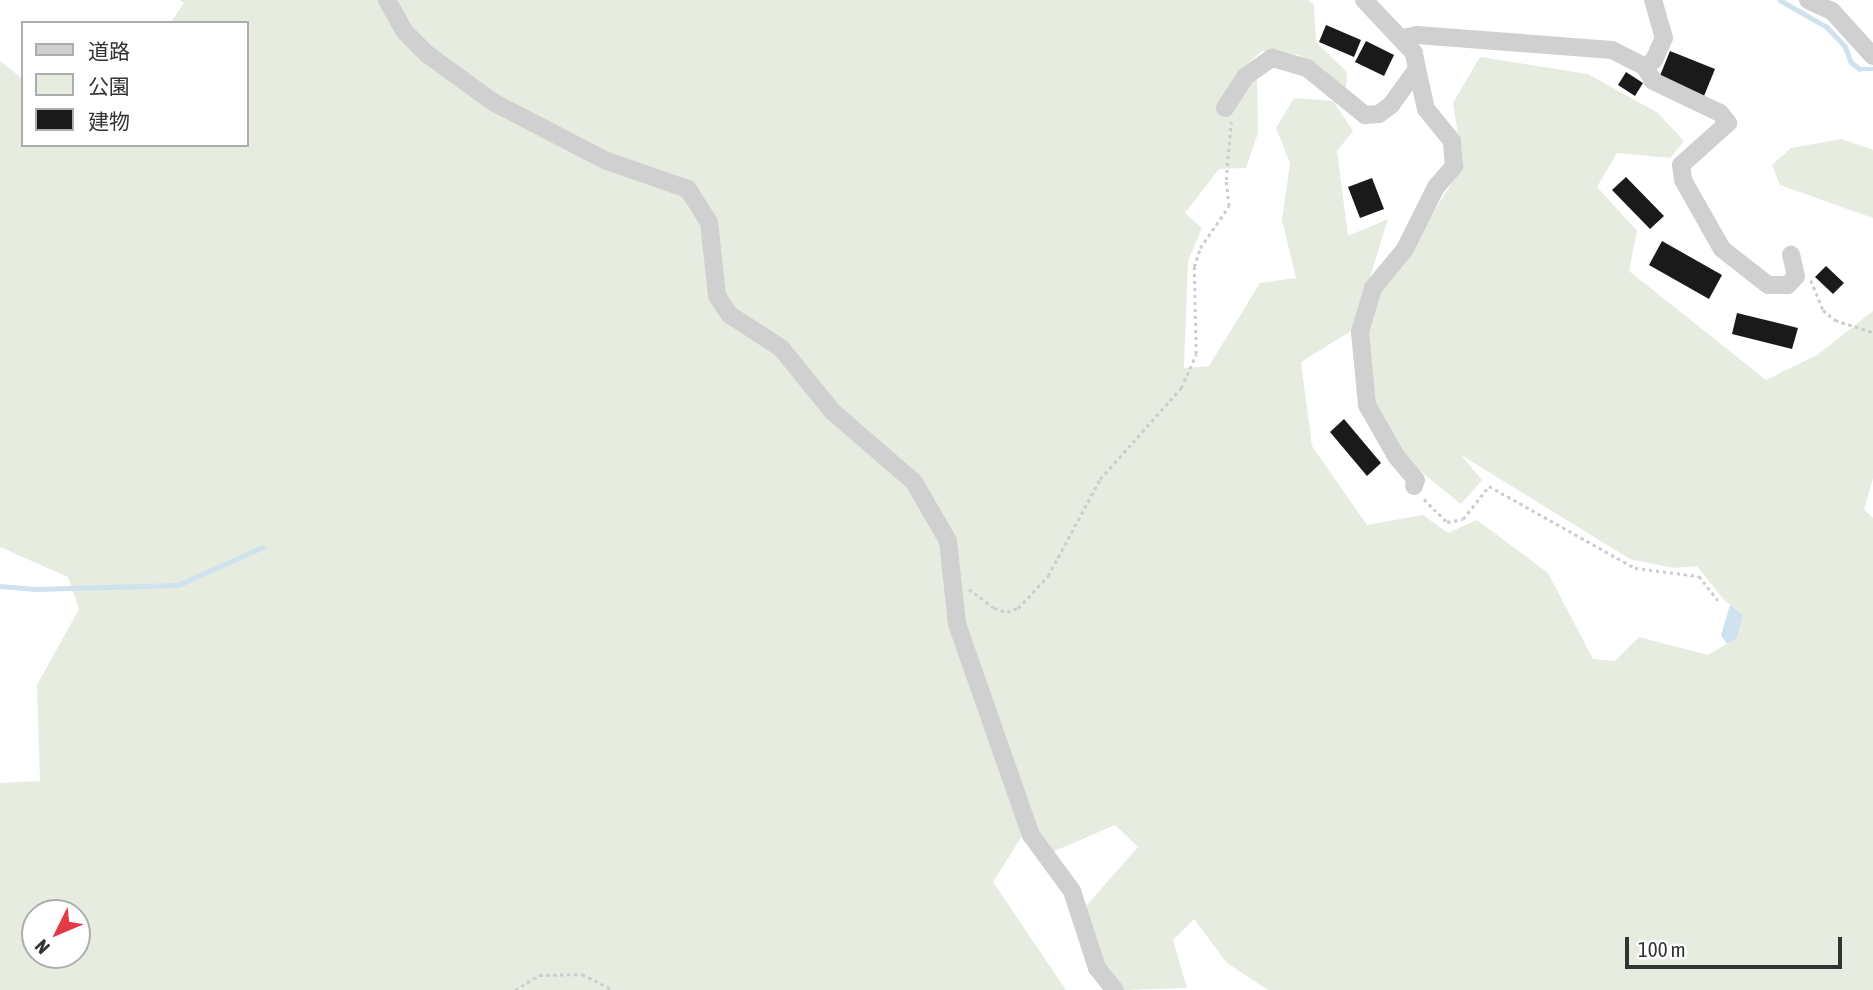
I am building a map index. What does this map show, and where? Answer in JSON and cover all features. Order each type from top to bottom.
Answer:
[{"type":"street","points":[[387,0],[404,31],[427,54],[493,102],[607,161],[668,179],[693,195],[709,222],[718,296],[724,305],[749,331],[781,348],[832,411],[914,482],[948,541],[957,624],[1031,835],[1072,891],[1097,968],[1115,990]]},
{"type":"street","points":[[1364,0],[1404,38],[1415,53],[1426,109],[1452,141],[1454,166],[1436,187],[1405,249],[1373,288],[1360,332],[1367,405],[1396,456],[1416,480],[1414,486]]},
{"type":"street","points":[[1645,67],[1654,60],[1664,38],[1654,0]]},
{"type":"street","points":[[1808,0],[1832,11],[1873,56]]},
{"type":"street","points":[[1404,38],[1417,35],[1612,50],[1645,67],[1653,81],[1720,113],[1728,123],[1681,165],[1683,180],[1722,249],[1768,285],[1788,285],[1796,276],[1791,255]]},
{"type":"street","points":[[1226,108],[1246,76],[1272,58],[1307,68],[1365,115],[1379,114],[1391,105],[1417,69]]},
{"type":"path","points":[[952,571],[994,608],[1007,612],[1018,608],[1048,576],[1100,479],[1181,388],[1196,354],[1194,267],[1200,248],[1220,226],[1229,206],[1226,180],[1231,125],[1226,108]]},
{"type":"path","points":[[1809,268],[1813,293],[1823,310],[1835,320],[1873,332]]},
{"type":"path","points":[[1414,486],[1447,523],[1463,519],[1489,486],[1635,568],[1699,576],[1718,600]]},
{"type":"path","points":[[515,990],[539,975],[582,974],[613,990]]},
{"type":"green space","points":[[180,0],[1308,0],[1314,5],[1316,42],[1347,72],[1346,88],[1299,55],[1262,51],[1244,67],[1257,79],[1258,133],[1246,168],[1219,169],[1185,213],[1202,228],[1188,261],[1184,368],[1209,366],[1260,283],[1296,278],[1282,220],[1290,163],[1276,128],[1294,98],[1333,101],[1353,131],[1337,151],[1348,236],[1388,219],[1354,329],[1301,362],[1312,446],[1367,525],[1423,515],[1448,533],[1477,520],[1548,573],[1593,659],[1615,661],[1639,637],[1708,655],[1737,638],[1743,615],[1724,600],[1697,566],[1673,568],[1630,559],[1461,455],[1482,480],[1461,504],[1398,453],[1374,401],[1366,332],[1376,293],[1400,266],[1463,165],[1453,103],[1480,57],[1588,74],[1658,113],[1684,141],[1670,158],[1617,153],[1597,187],[1637,231],[1629,271],[1766,380],[1817,355],[1873,311],[1873,478],[1864,509],[1873,518],[1873,990],[1268,990],[1227,963],[1194,919],[1173,940],[1187,988],[1123,990],[1102,967],[1086,906],[1138,847],[1115,825],[1050,853],[1022,836],[993,882],[1066,990],[0,990],[0,783],[40,781],[37,685],[79,609],[68,577],[0,547],[0,61],[21,77],[21,147],[248,147],[248,21],[171,21],[184,3]]},
{"type":"green space","points":[[1841,139],[1873,150],[1873,218],[1780,185],[1772,165],[1791,148]]},
{"type":"water","points":[[1730,605],[1743,615],[1737,638],[1727,644],[1721,635]]},
{"type":"building","points":[[1326,25],[1361,40],[1354,57],[1319,42]]},
{"type":"building","points":[[1366,41],[1394,55],[1384,76],[1355,62]]},
{"type":"building","points":[[1670,51],[1715,69],[1704,96],[1659,78]]},
{"type":"building","points":[[1626,72],[1643,83],[1635,96],[1618,85]]},
{"type":"building","points":[[1626,177],[1664,216],[1650,229],[1612,190]]},
{"type":"building","points":[[1372,178],[1384,209],[1360,218],[1348,187]]},
{"type":"building","points":[[1662,241],[1722,275],[1709,299],[1649,265]]},
{"type":"building","points":[[1826,266],[1844,283],[1833,294],[1815,277]]},
{"type":"building","points":[[1737,313],[1798,328],[1792,349],[1732,334]]},
{"type":"building","points":[[1344,419],[1381,463],[1367,476],[1330,432]]},
{"type":"waterway","points":[[1780,0],[1827,27],[1845,46],[1851,62],[1860,69],[1873,69]]},
{"type":"waterway","points":[[0,586],[35,589],[178,585],[263,547]]}]
